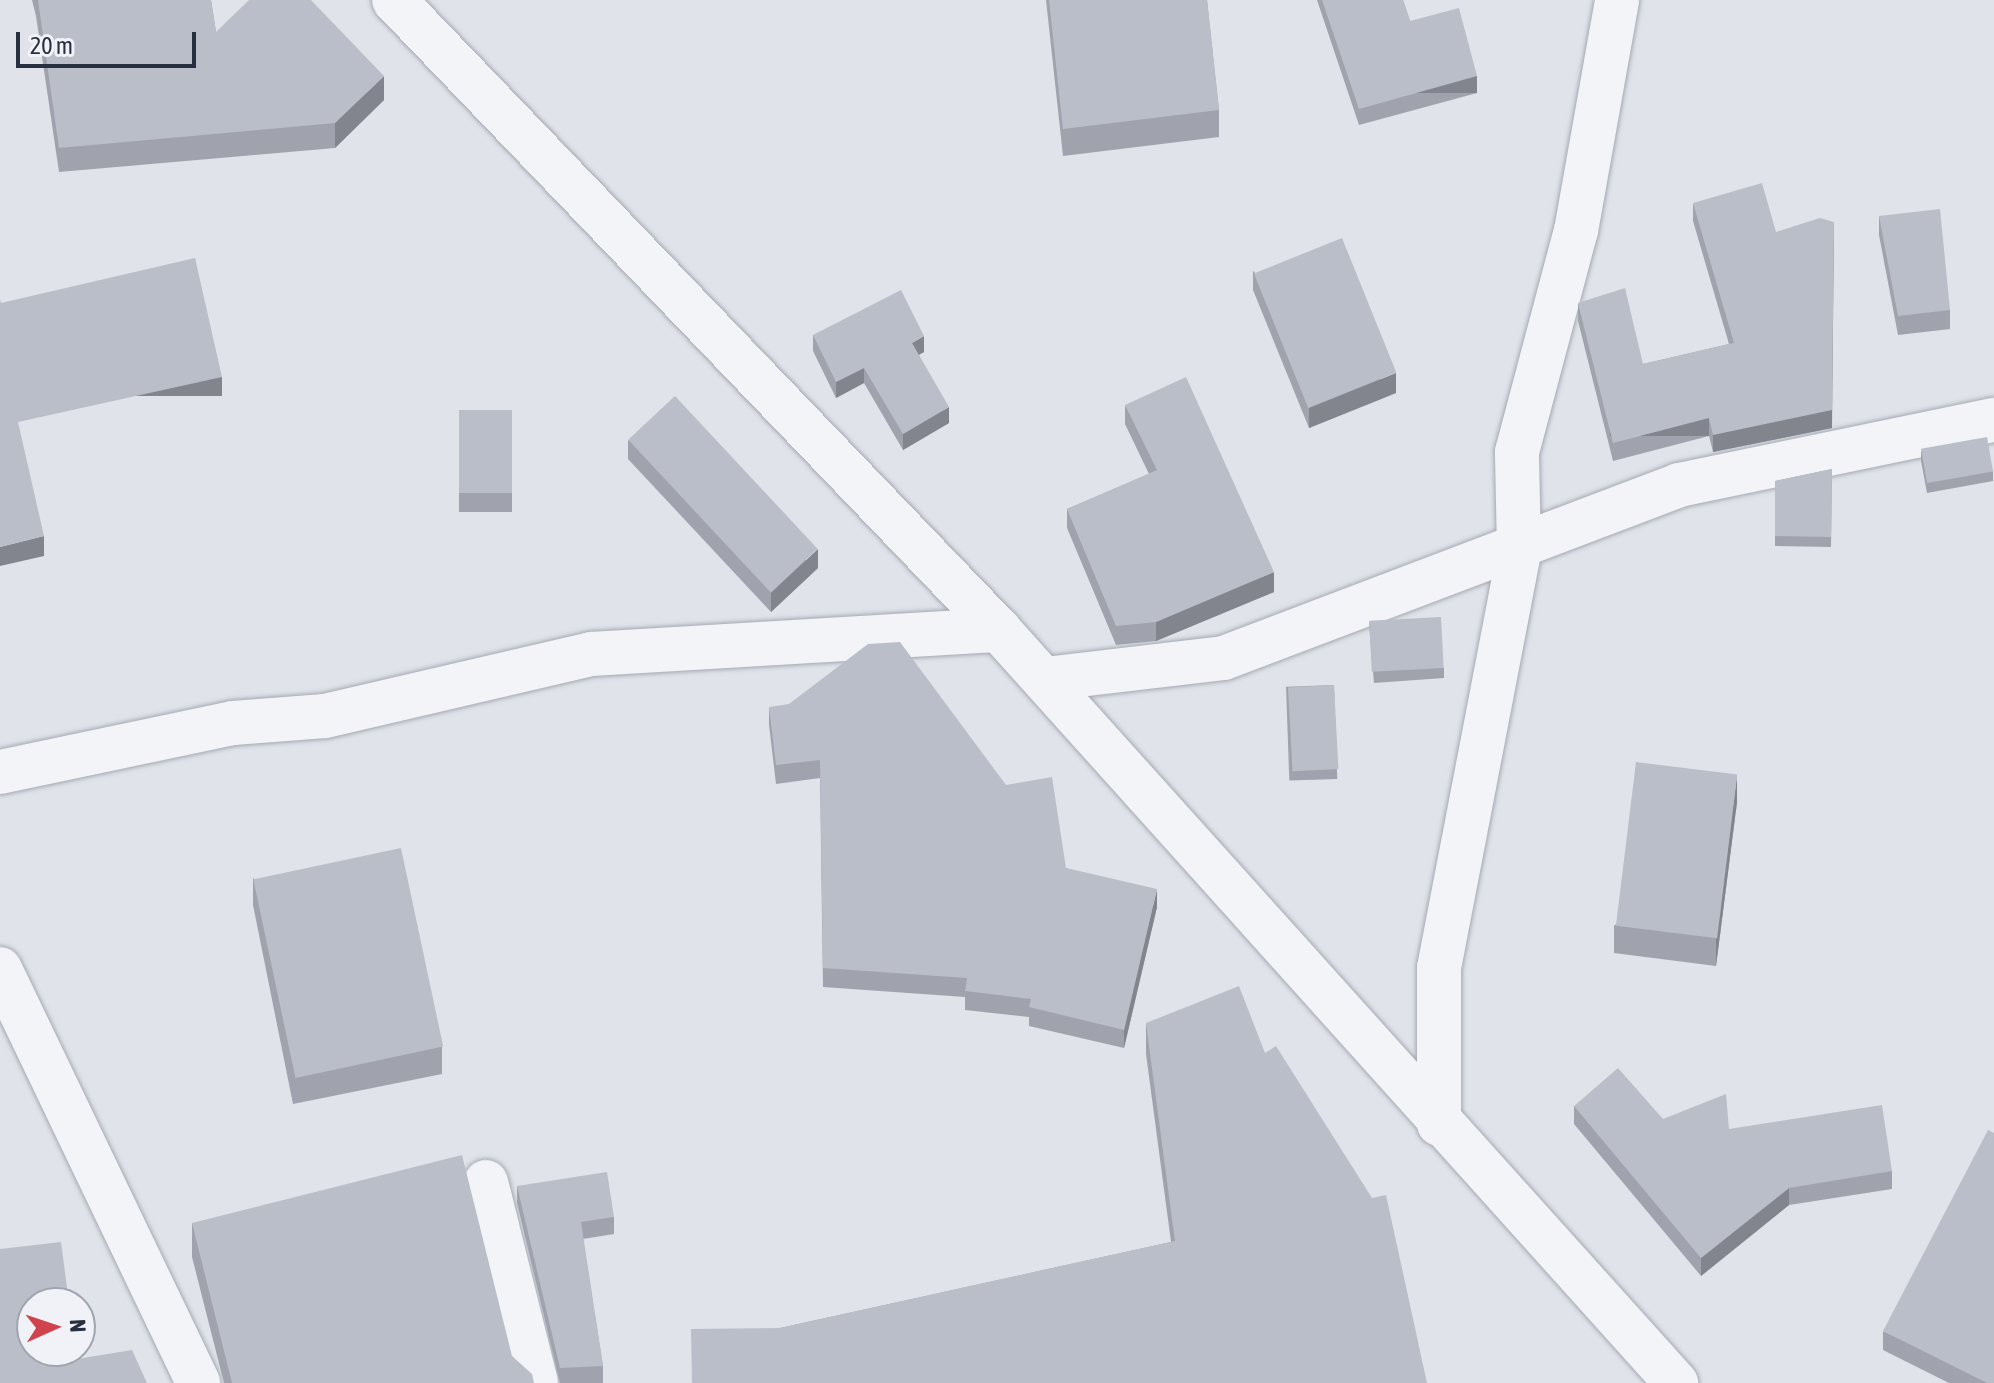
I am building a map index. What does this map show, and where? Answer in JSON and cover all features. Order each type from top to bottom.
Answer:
[{"type":"street","points":[[394,0],[1045,679],[1666,1380]]},
{"type":"street","points":[[1439,1124],[1439,968],[1519,551],[1517,452],[1576,231],[1617,0]]},
{"type":"street","points":[[1045,679],[1224,658],[1519,551],[1679,485],[1994,420]]},
{"type":"street","points":[[0,772],[233,723],[325,716],[592,654],[999,630]]},
{"type":"street","points":[[0,969],[198,1383]]},
{"type":"street","points":[[486,1182],[536,1383]]},
{"type":"building","points":[[38,0],[211,0],[216,32],[249,0],[311,0],[384,76],[335,123],[59,148]]},
{"type":"building","points":[[1049,0],[1207,0],[1219,110],[1063,129]]},
{"type":"building","points":[[1322,0],[1403,0],[1410,21],[1459,8],[1477,76],[1359,109]]},
{"type":"building","points":[[1762,183],[1776,232],[1820,218],[1834,222],[1832,410],[1713,435],[1709,418],[1613,443],[1578,303],[1625,288],[1643,364],[1734,343],[1693,203]]},
{"type":"building","points":[[1940,209],[1950,310],[1898,316],[1879,216]]},
{"type":"building","points":[[1342,238],[1396,372],[1308,408],[1254,274]]},
{"type":"building","points":[[195,258],[222,377],[18,422],[44,536],[0,547],[0,299],[1,303]]},
{"type":"building","points":[[901,290],[924,336],[912,343],[949,407],[903,434],[864,368],[836,382],[813,335]]},
{"type":"building","points":[[1186,377],[1274,572],[1156,622],[1116,626],[1067,509],[1157,470],[1125,405]]},
{"type":"building","points":[[675,396],[818,549],[771,593],[628,440]]},
{"type":"building","points":[[459,410],[512,410],[512,493],[459,493]]},
{"type":"building","points":[[1987,437],[1993,471],[1927,483],[1921,449]]},
{"type":"building","points":[[1832,469],[1831,537],[1775,536],[1775,481]]},
{"type":"building","points":[[1441,617],[1444,668],[1372,672],[1369,621]]},
{"type":"building","points":[[900,642],[1006,785],[1052,777],[1066,868],[1157,889],[1124,1030],[1029,1007],[1031,999],[965,991],[967,978],[823,968],[820,760],[776,765],[769,707],[789,704],[868,644]]},
{"type":"building","points":[[1334,685],[1338,769],[1292,771],[1288,687]]},
{"type":"building","points":[[1636,762],[1737,774],[1717,938],[1616,926]]},
{"type":"building","points":[[401,848],[443,1047],[296,1078],[253,879]]},
{"type":"building","points":[[1239,986],[1265,1053],[1276,1046],[1372,1198],[1386,1195],[1427,1383],[692,1383],[691,1329],[780,1328],[1175,1241],[1146,1023]]},
{"type":"building","points":[[1618,1068],[1663,1119],[1726,1094],[1729,1129],[1882,1105],[1892,1171],[1789,1188],[1701,1258],[1574,1106]]},
{"type":"building","points":[[1988,1130],[1994,1133],[1994,1383],[1987,1383],[1883,1331]]},
{"type":"building","points":[[462,1155],[512,1356],[532,1374],[534,1383],[232,1383],[192,1223]]},
{"type":"building","points":[[607,1172],[614,1217],[581,1222],[603,1366],[560,1368],[517,1186]]},
{"type":"building","points":[[61,1242],[67,1287],[16,1287],[16,1367],[96,1367],[96,1356],[132,1350],[147,1383],[0,1383],[0,1249]]}]
